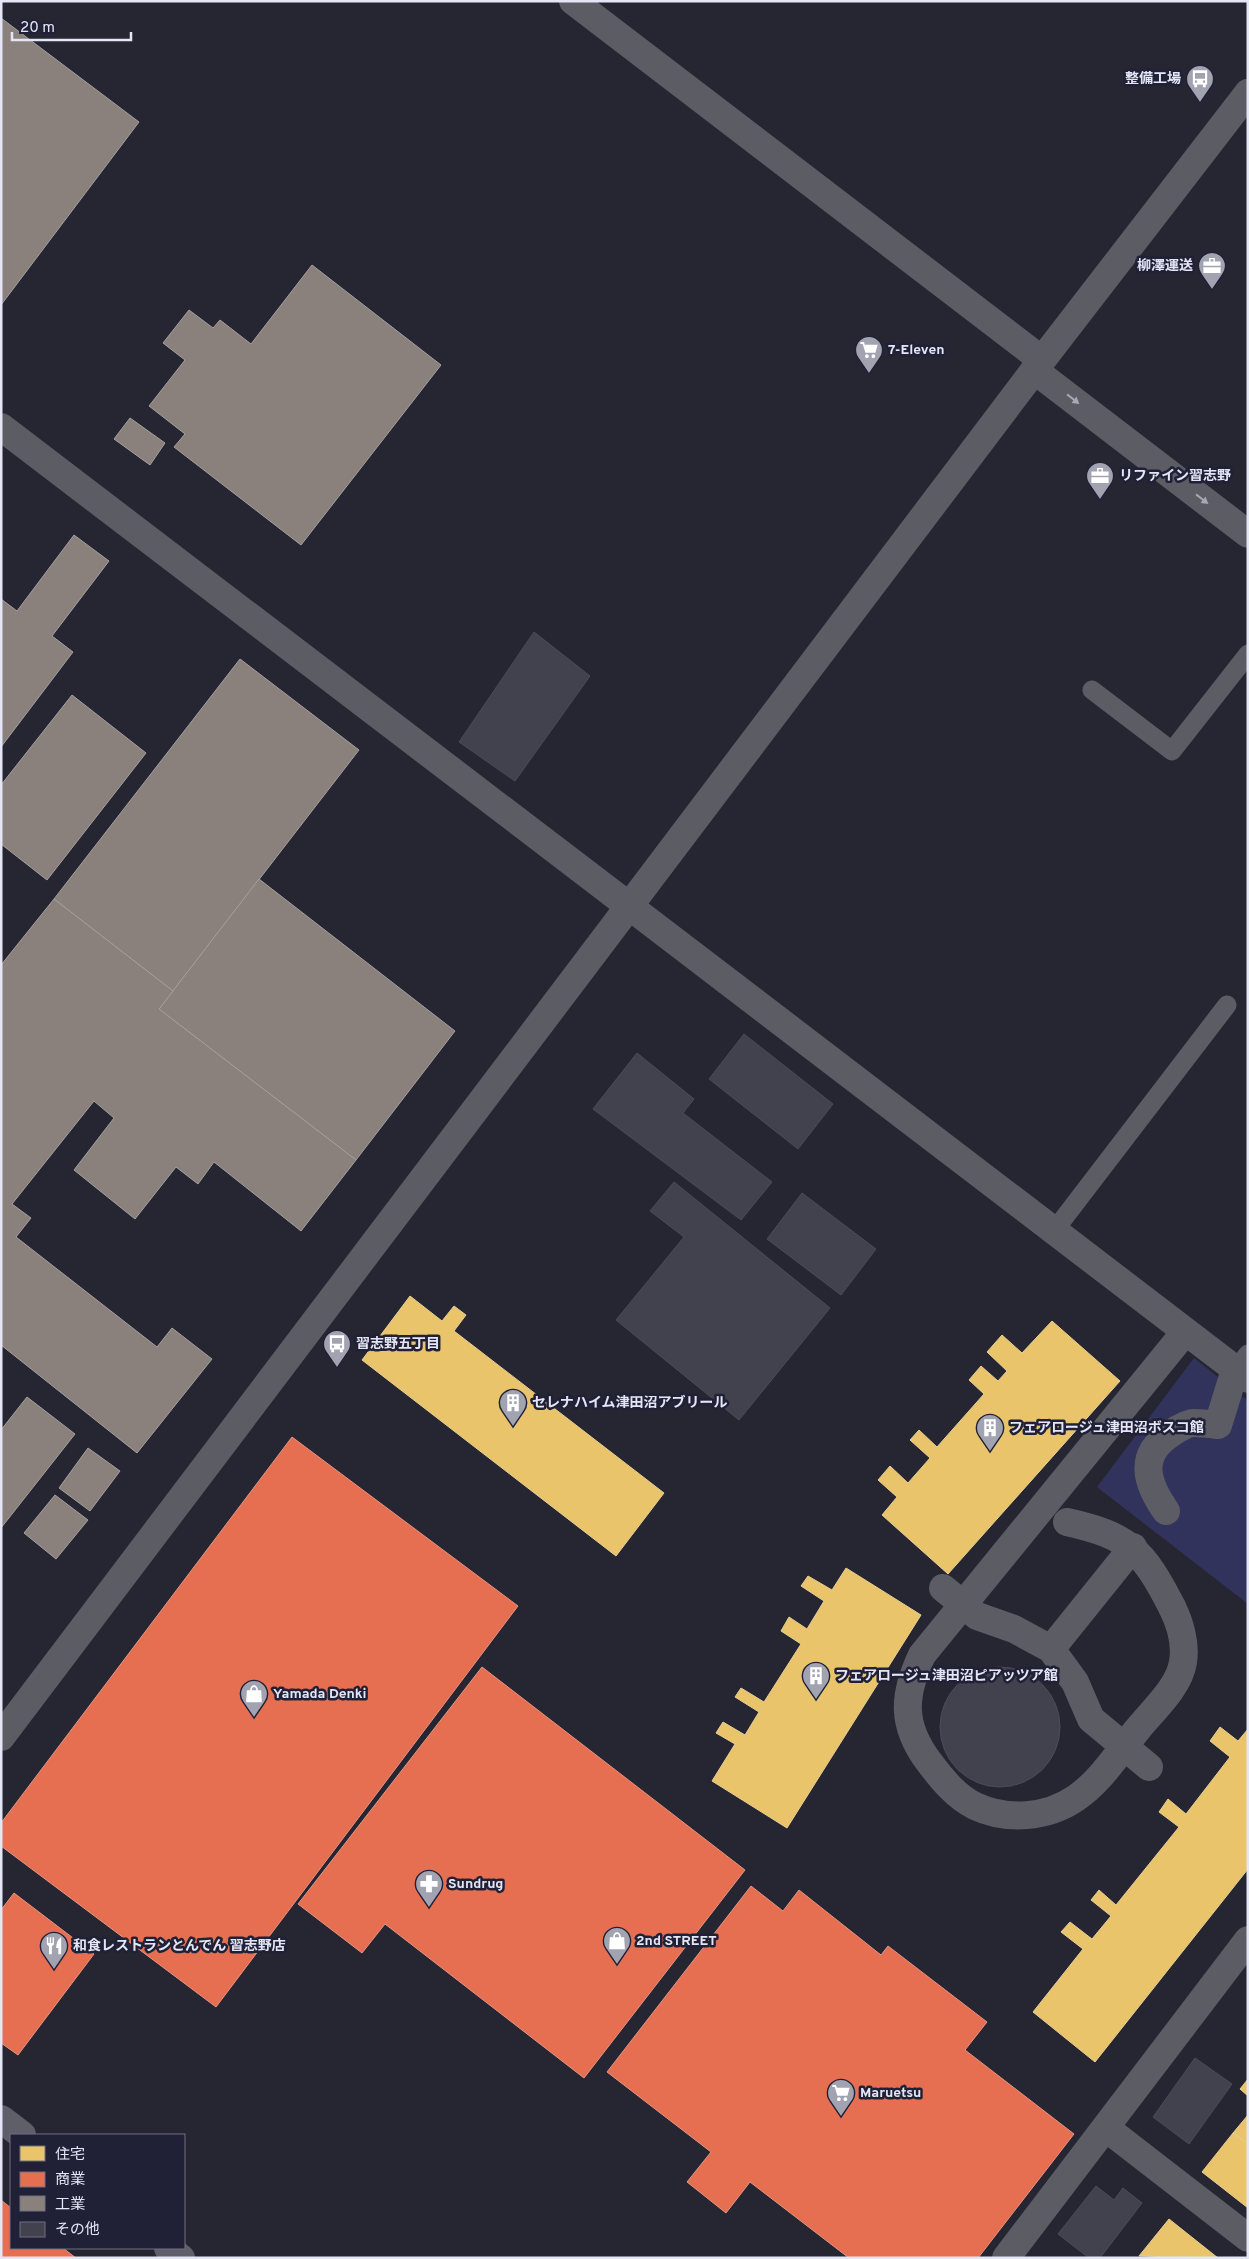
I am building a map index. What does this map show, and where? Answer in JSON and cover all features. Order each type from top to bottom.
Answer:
[{"type":"main road","points":[[1,2119],[21,2134]]},
{"type":"main road","points":[[169,2249],[181,2258]]},
{"type":"street","points":[[572,1],[1038,365],[1248,534]]},
{"type":"street","points":[[1,1736],[1038,365],[1248,93]]},
{"type":"street","points":[[1,427],[1186,1332],[1243,1368],[1218,1425],[1192,1423],[1164,1438],[1150,1454],[1148,1474],[1151,1487],[1166,1511]]},
{"type":"street","points":[[1067,1522],[1098,1529],[1133,1547],[1154,1572],[1180,1621],[1183,1662],[1174,1683],[1096,1781],[1076,1798],[1051,1811],[1025,1816],[1001,1815],[974,1805],[957,1793],[938,1774],[924,1756],[912,1733],[907,1711],[910,1680],[922,1655],[1186,1332]]},
{"type":"street","points":[[1051,1649],[1133,1547]]},
{"type":"street","points":[[943,1588],[977,1616],[1014,1629],[1051,1649],[1075,1682],[1091,1719],[1150,1767]]},
{"type":"street","points":[[1006,2258],[1248,1940]]},
{"type":"street","points":[[1106,2128],[1248,2238]]},
{"type":"lane","points":[[1092,690],[1172,751],[1248,654]]},
{"type":"lane","points":[[1054,1231],[1227,1005]]},
{"type":"shaded area","points":[[1194,1358],[1248,1401],[1248,1604],[1097,1487]]},
{"type":"building: 住宅","name":"セレナハイム津田沼アブリール","points":[[410,1296],[442,1321],[454,1306],[466,1315],[454,1331],[664,1493],[616,1556],[362,1360]]},
{"type":"building: 住宅","name":"フェアロージュ津田沼ボスコ館","points":[[1052,1321],[1120,1381],[948,1574],[882,1515],[897,1497],[878,1480],[890,1466],[908,1483],[930,1458],[910,1440],[919,1430],[937,1447],[984,1394],[969,1380],[981,1366],[998,1381],[1007,1371],[987,1352],[1002,1335],[1022,1353]]},
{"type":"building: 住宅","name":"フェアロージュ津田沼ピアッツア館","points":[[846,1568],[921,1615],[787,1828],[712,1781],[735,1744],[716,1733],[723,1722],[745,1735],[759,1712],[735,1697],[741,1688],[764,1702],[801,1644],[781,1631],[789,1617],[807,1629],[824,1601],[801,1586],[808,1576],[832,1590]]},
{"type":"building: 住宅","points":[[1220,1727],[1238,1741],[1248,1729],[1248,1869],[1095,2062],[1033,2012],[1083,1949],[1061,1932],[1070,1922],[1092,1939],[1111,1916],[1091,1900],[1099,1890],[1116,1905],[1179,1827],[1159,1812],[1168,1799],[1186,1814],[1230,1757],[1210,1741]]},
{"type":"building: 住宅","points":[[1248,2079],[1248,2096],[1240,2089]]},
{"type":"building: 住宅","points":[[1248,2115],[1248,2144],[1233,2133]]},
{"type":"building: 住宅","points":[[1233,2133],[1248,2144],[1248,2208],[1202,2172]]},
{"type":"building: 住宅","points":[[1169,2219],[1218,2258],[1139,2256]]},
{"type":"building: 商業","points":[[292,1437],[518,1606],[216,2007],[1,1846],[1,1823]]},
{"type":"building: 商業","points":[[482,1667],[745,1870],[584,2078],[385,1924],[362,1953],[298,1904]]},
{"type":"building: 商業","points":[[751,1886],[783,1911],[799,1890],[881,1955],[888,1946],[987,2022],[965,2050],[1074,2134],[978,2258],[849,2258],[750,2182],[726,2213],[687,2182],[711,2152],[607,2072]]},
{"type":"building: 商業","points":[[14,1893],[94,1954],[18,2055],[1,2043],[1,1910]]},
{"type":"building: 商業","points":[[1,2200],[10,2207],[10,2249],[64,2249],[76,2258],[1,2258]]},
{"type":"building: 工業","points":[[1,18],[139,122],[1,305]]},
{"type":"building: 工業","points":[[312,265],[441,365],[301,545],[174,447],[185,434],[149,406],[185,360],[163,343],[189,310],[213,328],[220,320],[251,344]]},
{"type":"building: 工業","points":[[130,418],[165,443],[150,465],[114,439]]},
{"type":"building: 工業","points":[[74,535],[109,561],[52,636],[73,652],[1,747],[1,599],[17,611]]},
{"type":"building: 工業","points":[[240,659],[359,750],[173,991],[54,899]]},
{"type":"building: 工業","points":[[72,695],[146,753],[47,880],[1,844],[1,785]]},
{"type":"building: 工業","points":[[259,879],[455,1031],[356,1160],[159,1009]]},
{"type":"building: 工業","points":[[54,899],[173,991],[159,1009],[356,1160],[301,1231],[214,1162],[198,1184],[176,1167],[135,1219],[74,1170],[114,1118],[94,1101],[12,1204],[31,1218],[16,1237],[157,1347],[172,1328],[212,1359],[137,1453],[1,1345],[1,965]]},
{"type":"building: 工業","points":[[27,1397],[75,1434],[1,1528],[1,1430]]},
{"type":"building: 工業","points":[[88,1448],[120,1471],[90,1511],[59,1488]]},
{"type":"building: 工業","points":[[55,1495],[88,1520],[56,1559],[24,1533]]},
{"type":"building: その他","points":[[534,632],[590,676],[515,781],[459,742]]},
{"type":"building: その他","points":[[744,1034],[833,1104],[798,1149],[709,1079]]},
{"type":"building: その他","points":[[637,1053],[694,1099],[683,1113],[772,1182],[741,1220],[593,1109]]},
{"type":"building: その他","points":[[674,1182],[830,1308],[739,1420],[616,1320],[684,1237],[650,1211]]},
{"type":"building: その他","points":[[802,1193],[876,1249],[841,1295],[767,1239]]},
{"type":"building: その他","points":[[1000,1667],[1023,1671],[1043,1684],[1056,1704],[1060,1727],[1056,1750],[1043,1770],[1023,1783],[1000,1787],[977,1783],[957,1770],[944,1750],[940,1727],[944,1704],[957,1684],[977,1671]]},
{"type":"building: その他","points":[[1195,2058],[1232,2084],[1189,2144],[1153,2117]]},
{"type":"building: その他","points":[[1096,2186],[1114,2200],[1123,2188],[1142,2203],[1100,2258],[1089,2258],[1058,2234]]},
{"type":"place","name":"整備工場","points":[[1200,103]]},
{"type":"place","name":"柳澤運送","points":[[1212,290]]},
{"type":"place","name":"7-Eleven","points":[[869,374]]},
{"type":"place","name":"リファイン習志野","points":[[1100,500]]},
{"type":"place","name":"習志野五丁目","points":[[337,1368]]},
{"type":"place","name":"セレナハイム津田沼アブリール","points":[[513,1427]]},
{"type":"place","name":"フェアロージュ津田沼ボスコ館","points":[[990,1452]]},
{"type":"place","name":"フェアロージュ津田沼ピアッツア館","points":[[816,1700]]},
{"type":"place","name":"Yamada Denki","points":[[254,1718]]},
{"type":"place","name":"Sundrug","points":[[429,1908]]},
{"type":"place","name":"2nd STREET","points":[[617,1965]]},
{"type":"place","name":"和食レストランとんでん 習志野店","points":[[54,1970]]},
{"type":"place","name":"Maruetsu","points":[[841,2117]]}]
